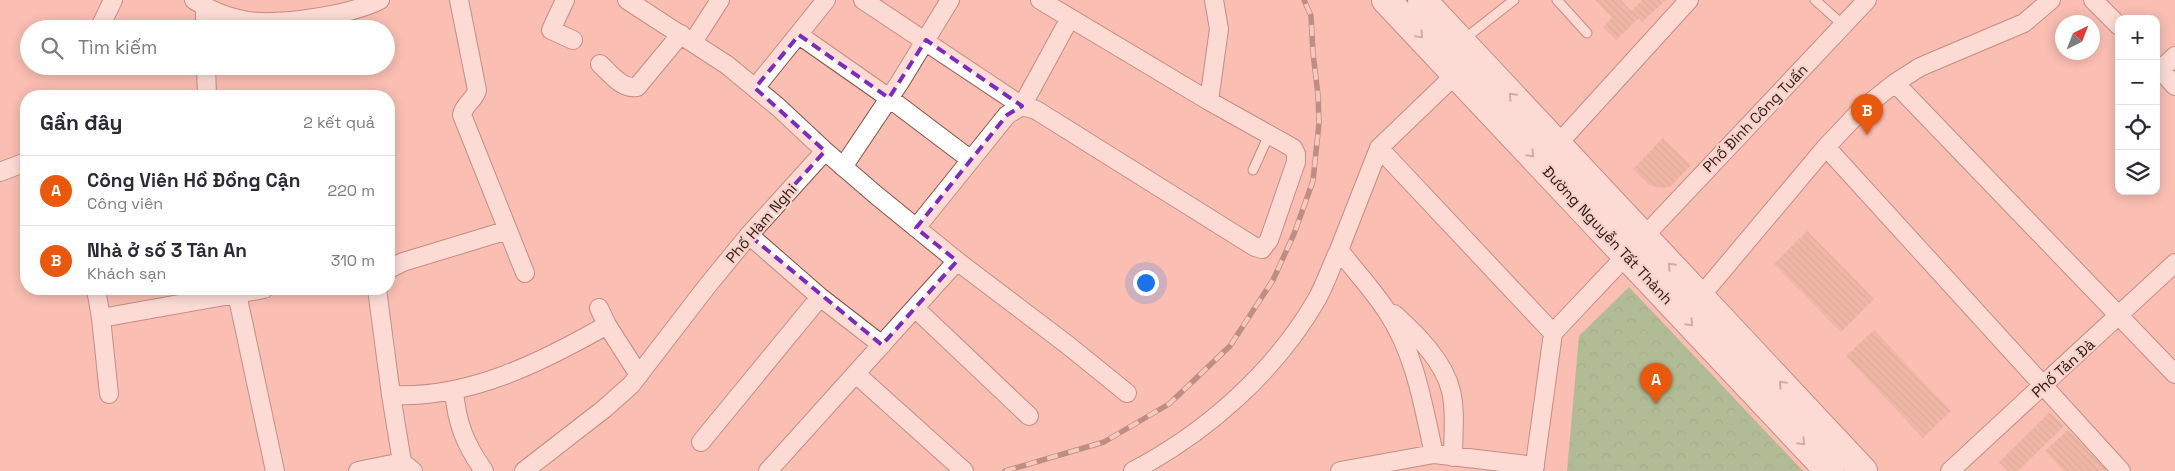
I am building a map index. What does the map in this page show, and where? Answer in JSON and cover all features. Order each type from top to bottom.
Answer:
[{"type":"main road","name":"Đường Nguyễn Tất Thành","points":[[1386,0],[1456,74],[1635,246],[1700,297],[1863,471]]},
{"type":"main road","name":"Đường Nguyễn Tất Thành","points":[[1422,0],[1557,144],[1635,246],[1829,471]]},
{"type":"street","points":[[104,20],[114,0]]},
{"type":"street","points":[[290,20],[331,14],[380,0]]},
{"type":"street","points":[[459,0],[478,90],[462,114],[525,273]]},
{"type":"street","points":[[565,0],[551,30],[573,40]]},
{"type":"street","points":[[628,0],[727,65],[916,228],[1127,393]]},
{"type":"street","points":[[600,64],[623,85],[632,88],[637,87],[687,38],[720,0]]},
{"type":"street","points":[[755,88],[826,0]]},
{"type":"street","points":[[863,0],[926,40],[1022,106],[1036,110],[1179,201],[1255,247],[1262,249],[1269,240],[1277,220],[1296,162],[1296,154],[1293,148],[1209,101],[1043,1]]},
{"type":"street","points":[[843,167],[889,98],[950,0]]},
{"type":"street","points":[[1209,101],[1218,29],[1214,0]]},
{"type":"street","points":[[1557,144],[1689,0]]},
{"type":"street","name":"Phố Đinh Công Tuấn","points":[[1553,333],[1867,0]]},
{"type":"street","points":[[1700,297],[1826,147],[1861,110],[1895,82],[1920,67],[2024,22],[2051,0]]},
{"type":"street","points":[[2093,0],[2115,22]]},
{"type":"street","points":[[199,4],[244,20]]},
{"type":"street","points":[[199,4],[203,20]]},
{"type":"street","points":[[916,228],[1007,115],[1022,106],[1070,18]]},
{"type":"street","points":[[799,34],[889,98],[971,160]]},
{"type":"street","points":[[2160,66],[2175,56]]},
{"type":"street","points":[[2160,68],[2175,86]]},
{"type":"street","points":[[1133,471],[1176,446],[1220,413],[1250,385],[1302,322],[1326,281],[1379,148],[1456,74]]},
{"type":"street","points":[[206,75],[207,90]]},
{"type":"street","points":[[1895,82],[2175,374]]},
{"type":"street","points":[[1826,147],[2121,471]]},
{"type":"street","points":[[1340,471],[1434,454],[1534,469],[1553,333],[1379,148]]},
{"type":"street","name":"Phố Hàm Nghi","points":[[524,471],[604,410],[639,375],[749,235],[825,151]]},
{"type":"street","points":[[0,172],[20,164]]},
{"type":"street","points":[[395,265],[508,230]]},
{"type":"street","points":[[749,235],[820,297],[882,345]]},
{"type":"street","points":[[1339,250],[1379,300],[1418,337],[1434,358],[1447,381],[1453,399],[1454,457]]},
{"type":"street","points":[[768,471],[957,261]]},
{"type":"street","name":"Phố Tản Đà","points":[[1950,471],[2175,263]]},
{"type":"street","points":[[97,295],[109,394]]},
{"type":"street","points":[[101,318],[217,295]]},
{"type":"street","points":[[238,295],[275,471]]},
{"type":"street","points":[[358,471],[408,467],[391,395],[378,295]]},
{"type":"street","points":[[701,442],[820,297]]},
{"type":"street","points":[[1379,300],[1401,338],[1416,375],[1434,454]]},
{"type":"street","points":[[599,308],[639,375]]},
{"type":"street","points":[[915,308],[1029,416]]},
{"type":"street","points":[[391,395],[414,396],[454,391],[532,365],[608,325]]},
{"type":"street","points":[[856,374],[964,471]]},
{"type":"street","points":[[454,391],[457,416],[465,442],[484,471]]},
{"type":"lane","points":[[1461,42],[1514,0]]},
{"type":"lane","points":[[1557,0],[1587,33]]},
{"type":"lane","points":[[1816,0],[1843,26]]},
{"type":"lane","points":[[1253,170],[1269,135]]},
{"type":"highlighted area","points":[[799,35],[889,98],[926,40],[1022,106],[1007,115],[916,228],[957,261],[882,345],[749,235],[825,151],[755,88]]},
{"type":"green space","points":[[1629,287],[1803,471],[1567,471],[1579,336]]},
{"type":"building","points":[[1595,0],[1621,0],[1631,11],[1642,0],[1666,0],[1642,22],[1639,18],[1616,40],[1603,27],[1612,18]]},
{"type":"building","points":[[1663,138],[1691,165],[1670,187],[1661,188],[1649,185],[1633,169]]},
{"type":"building","points":[[1807,231],[1874,299],[1841,332],[1774,264]]},
{"type":"building","points":[[1874,330],[1951,411],[1923,438],[1846,356]]},
{"type":"building","points":[[2050,412],[2064,426],[2018,471],[2008,471],[1999,462]]},
{"type":"building","points":[[2068,430],[2107,469],[2106,471],[2064,471],[2045,451]]},
{"type":"railway","points":[[1005,471],[1104,442],[1169,404],[1230,346],[1273,280],[1294,234],[1313,181],[1319,123],[1318,95],[1311,16],[1304,0]]},
{"type":"place","name":"Nhà ở số 3 Tân An","points":[[1867,135]]},
{"type":"place","name":"Công Viên Hồ Đồng Cận","points":[[1656,404]]}]
